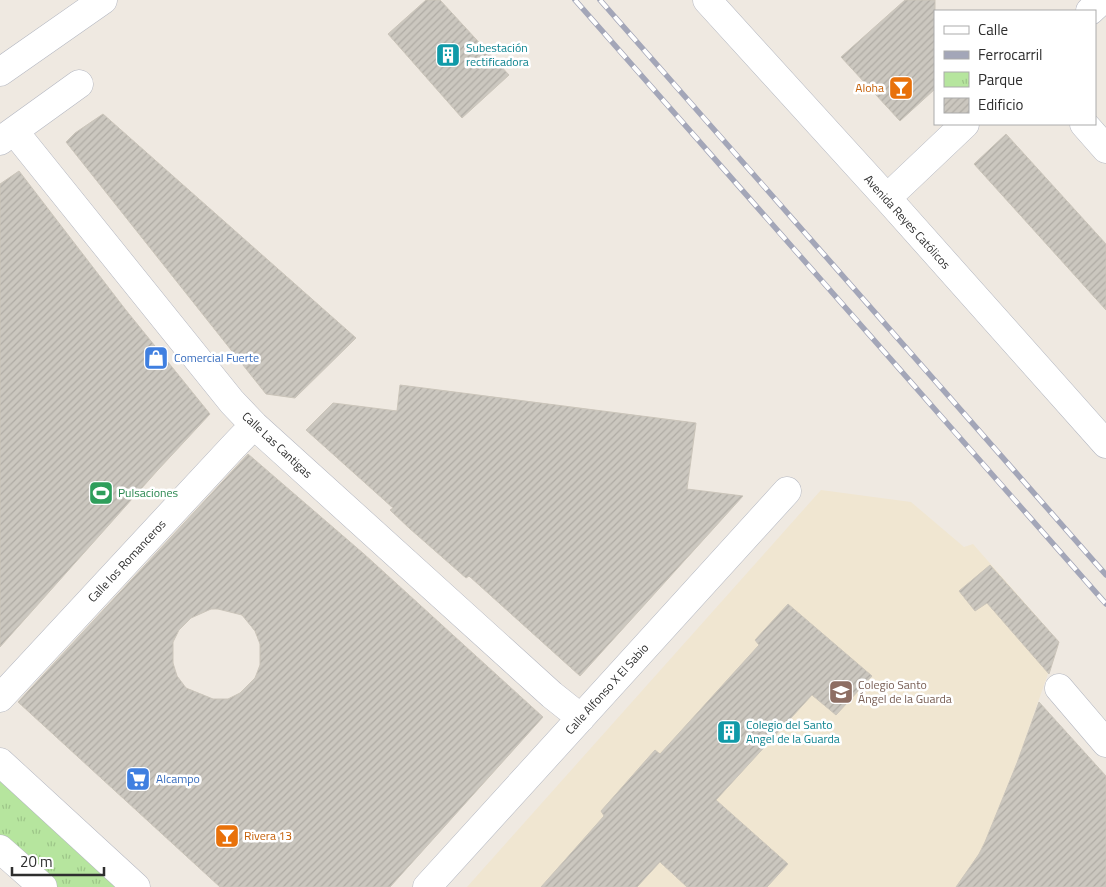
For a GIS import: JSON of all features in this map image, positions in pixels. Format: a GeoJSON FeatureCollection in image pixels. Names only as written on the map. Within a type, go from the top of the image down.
{"type":"FeatureCollection","features":[{"type":"Feature","properties":{"kind":"street"},"geometry":{"type":"LineString","coordinates":[[0,72],[103,0]]}},
{"type":"Feature","properties":{"kind":"street","name":"Avenida Reyes Católicos"},"geometry":{"type":"LineString","coordinates":[[707,0],[1103,434]]}},
{"type":"Feature","properties":{"kind":"street"},"geometry":{"type":"LineString","coordinates":[[1091,10],[1102,0]]}},
{"type":"Feature","properties":{"kind":"street"},"geometry":{"type":"LineString","coordinates":[[7,136],[79,84]]}},
{"type":"Feature","properties":{"kind":"street"},"geometry":{"type":"LineString","coordinates":[[887,198],[964,125]]}},
{"type":"Feature","properties":{"kind":"street"},"geometry":{"type":"LineString","coordinates":[[1085,125],[1106,149]]}},
{"type":"Feature","properties":{"kind":"street","name":"Calle Las Cantigas"},"geometry":{"type":"LineString","coordinates":[[7,136],[254,426],[552,695],[581,718]]}},
{"type":"Feature","properties":{"kind":"street","name":"Calle los Romanceros"},"geometry":{"type":"LineString","coordinates":[[0,698],[254,426]]}},
{"type":"Feature","properties":{"kind":"street","name":"Calle Alfonso X El Sabio"},"geometry":{"type":"LineString","coordinates":[[427,887],[787,491]]}},
{"type":"Feature","properties":{"kind":"street"},"geometry":{"type":"LineString","coordinates":[[1058,688],[1106,743]]}},
{"type":"Feature","properties":{"kind":"street"},"geometry":{"type":"LineString","coordinates":[[0,762],[136,887]]}},
{"type":"Feature","properties":{"kind":"street"},"geometry":{"type":"LineString","coordinates":[[0,848],[42,887]]}},
{"type":"Feature","properties":{"kind":"shaded area","name":"Colegio Santo Ángel de la Guarda"},"geometry":{"type":"Polygon","coordinates":[[[821,490],[911,502],[964,547],[973,544],[1059,642],[1020,754],[985,842],[956,887],[467,887],[821,490]]]}},
{"type":"Feature","properties":{"kind":"green space"},"geometry":{"type":"Polygon","coordinates":[[[0,761],[136,887],[48,887],[0,843],[0,761]]]}},
{"type":"Feature","properties":{"kind":"building","name":"Subestación rectificadora"},"geometry":{"type":"Polygon","coordinates":[[[426,0],[440,0],[509,75],[462,118],[388,34],[426,0]]]}},
{"type":"Feature","properties":{"kind":"building"},"geometry":{"type":"Polygon","coordinates":[[[905,0],[935,0],[934,90],[900,121],[841,57],[905,0]]]}},
{"type":"Feature","properties":{"kind":"building"},"geometry":{"type":"Polygon","coordinates":[[[103,114],[356,338],[295,398],[266,394],[66,142],[75,133],[103,114]]]}},
{"type":"Feature","properties":{"kind":"building"},"geometry":{"type":"Polygon","coordinates":[[[1006,134],[1106,244],[1106,310],[974,164],[1006,134]]]}},
{"type":"Feature","properties":{"kind":"building"},"geometry":{"type":"Polygon","coordinates":[[[19,171],[125,309],[210,414],[0,647],[0,184],[19,171]]]}},
{"type":"Feature","properties":{"kind":"building"},"geometry":{"type":"Polygon","coordinates":[[[400,385],[696,423],[687,489],[743,496],[580,676],[469,576],[466,578],[409,528],[390,510],[393,508],[306,430],[333,403],[397,411],[400,385]]]}},
{"type":"Feature","properties":{"kind":"building"},"geometry":{"type":"Polygon","coordinates":[[[248,454],[364,554],[543,717],[390,887],[220,887],[18,702],[248,454]],[[211,609],[191,618],[179,630],[173,642],[173,663],[177,676],[186,688],[213,699],[228,699],[240,693],[255,678],[260,665],[260,644],[255,631],[242,615],[211,609]]]}},
{"type":"Feature","properties":{"kind":"building"},"geometry":{"type":"Polygon","coordinates":[[[990,565],[1059,642],[1049,674],[987,603],[975,611],[959,591],[990,565]]]}},
{"type":"Feature","properties":{"kind":"building","name":"Colegio del Santo Angel de la Guarda"},"geometry":{"type":"Polygon","coordinates":[[[788,604],[872,676],[836,715],[812,695],[716,800],[788,864],[767,887],[687,887],[660,862],[637,887],[541,887],[604,816],[601,811],[655,750],[660,754],[759,645],[755,640],[788,604]]]}},
{"type":"Feature","properties":{"kind":"building"},"geometry":{"type":"Polygon","coordinates":[[[1039,702],[1106,776],[1106,887],[956,887],[985,842],[1039,702]]]}},
{"type":"Feature","properties":{"kind":"railway"},"geometry":{"type":"LineString","coordinates":[[575,0],[1106,604]]}},
{"type":"Feature","properties":{"kind":"railway"},"geometry":{"type":"LineString","coordinates":[[600,0],[1106,575]]}},
{"type":"Feature","properties":{"kind":"place","name":"Subestación rectificadora"},"geometry":{"type":"Point","coordinates":[448,55]}},
{"type":"Feature","properties":{"kind":"place","name":"Aloha"},"geometry":{"type":"Point","coordinates":[901,88]}},
{"type":"Feature","properties":{"kind":"place","name":"Comercial Fuerte"},"geometry":{"type":"Point","coordinates":[156,358]}},
{"type":"Feature","properties":{"kind":"place","name":"Pulsaciones"},"geometry":{"type":"Point","coordinates":[101,493]}},
{"type":"Feature","properties":{"kind":"place","name":"Colegio Santo Ángel de la Guarda"},"geometry":{"type":"Point","coordinates":[841,692]}},
{"type":"Feature","properties":{"kind":"place","name":"Colegio del Santo Angel de la Guarda"},"geometry":{"type":"Point","coordinates":[729,732]}},
{"type":"Feature","properties":{"kind":"place","name":"Alcampo"},"geometry":{"type":"Point","coordinates":[138,779]}},
{"type":"Feature","properties":{"kind":"place","name":"Rivera 13"},"geometry":{"type":"Point","coordinates":[227,836]}}]}
